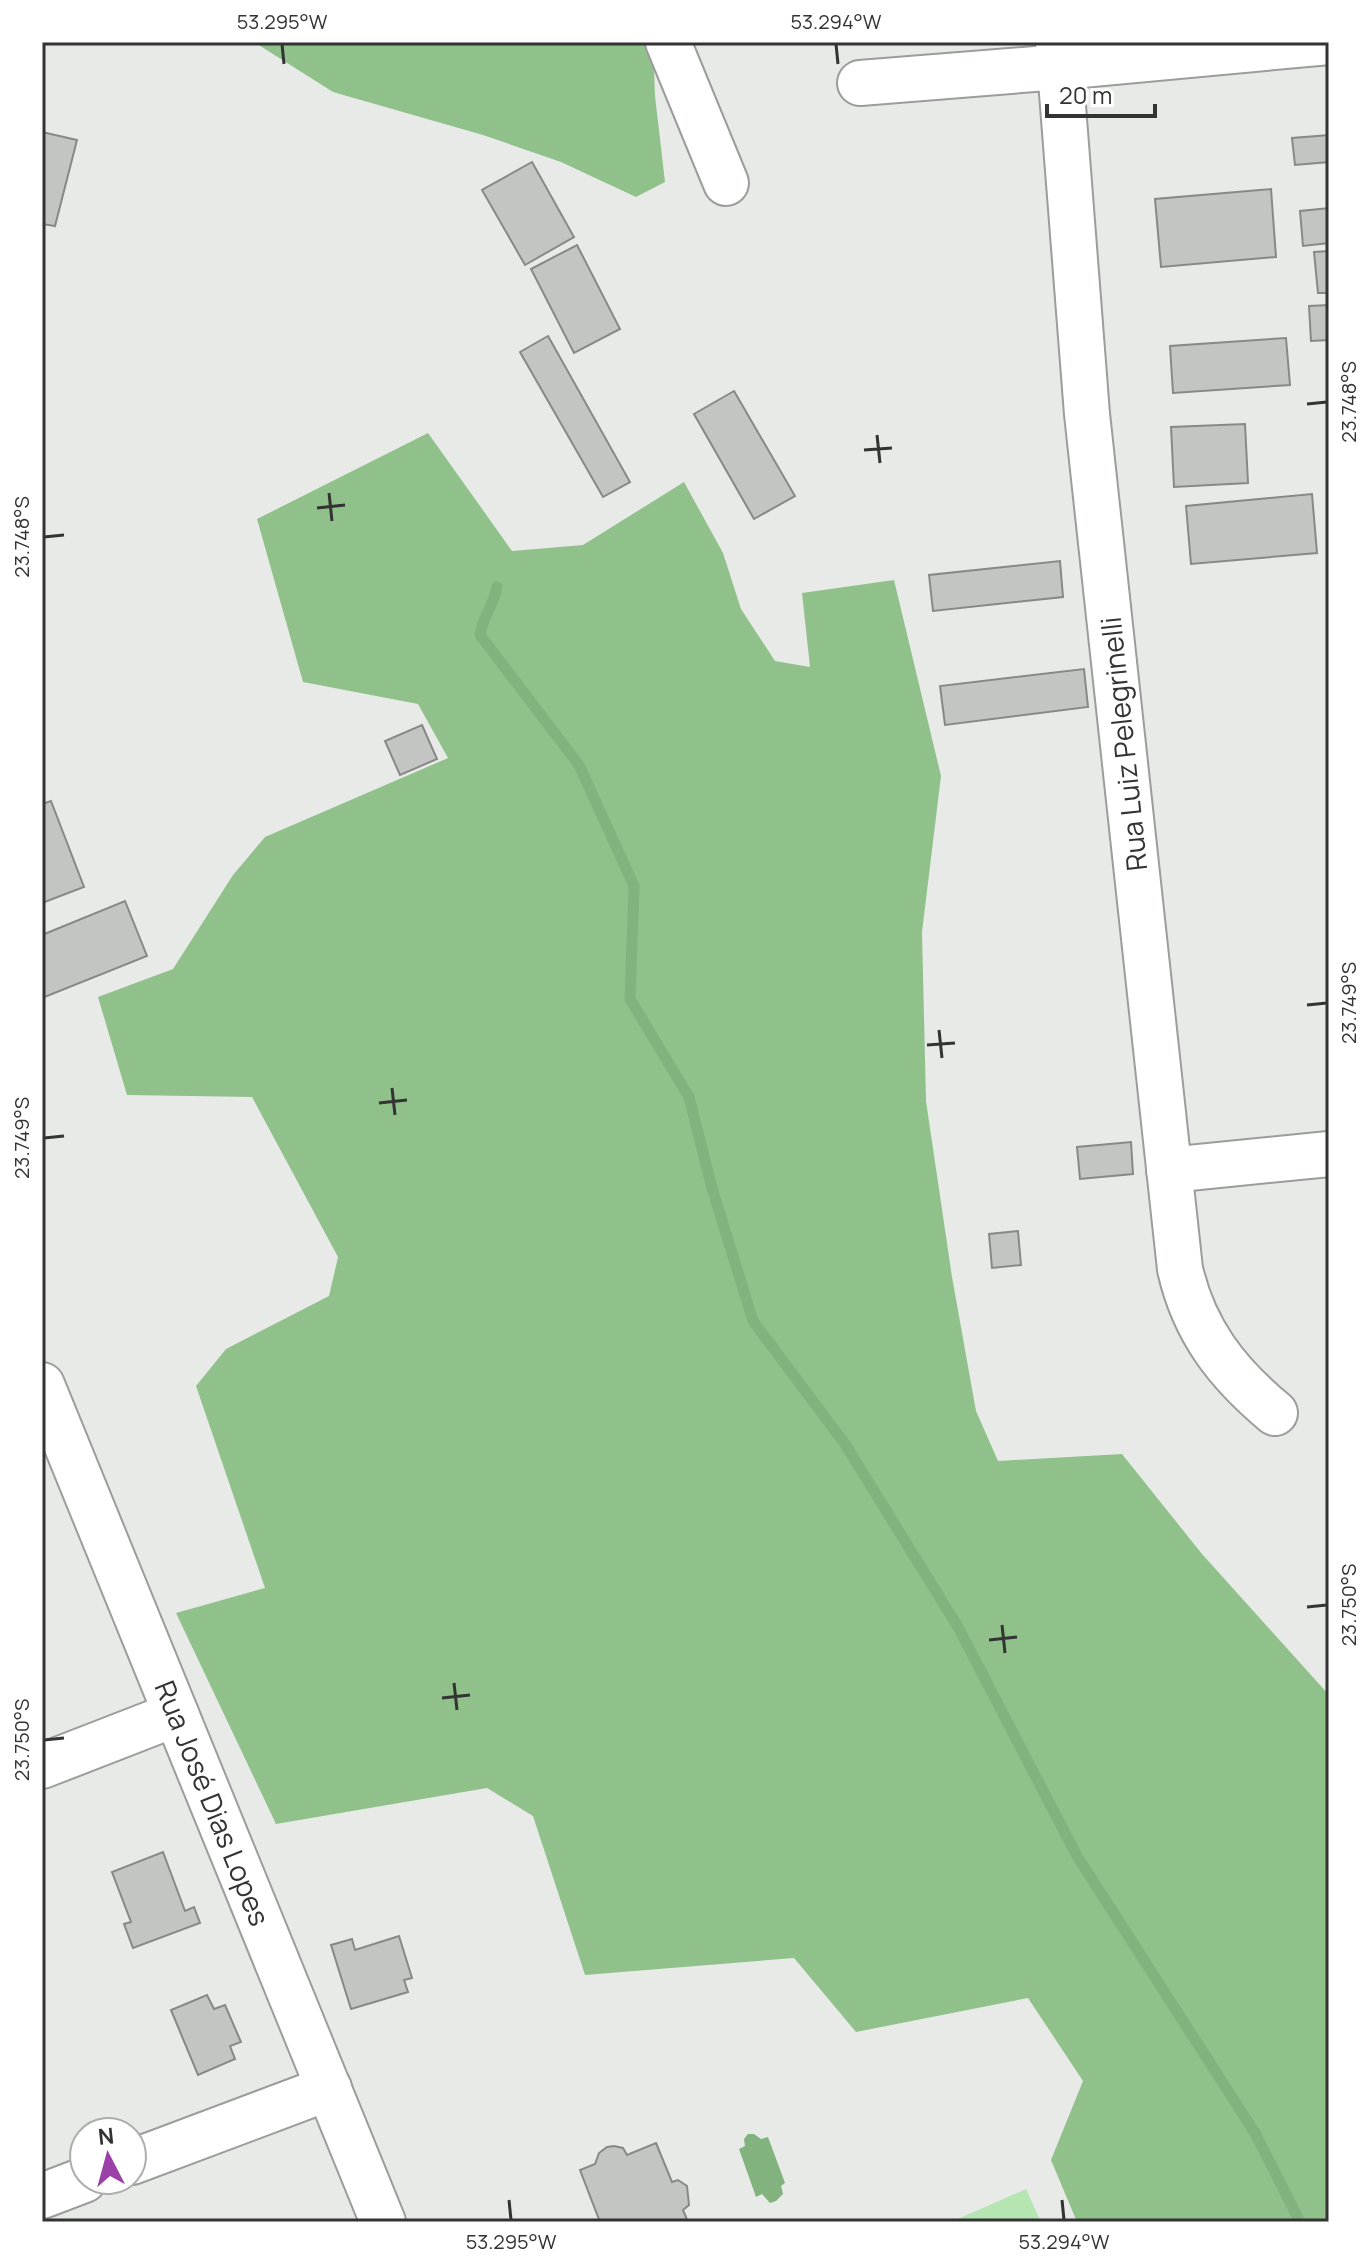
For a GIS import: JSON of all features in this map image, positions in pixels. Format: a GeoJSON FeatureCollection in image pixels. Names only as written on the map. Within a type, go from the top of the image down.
{"type":"FeatureCollection","features":[{"type":"Feature","properties":{"kind":"street"},"geometry":{"type":"LineString","coordinates":[[668,42],[726,183]]}},
{"type":"Feature","properties":{"kind":"street"},"geometry":{"type":"LineString","coordinates":[[860,83],[1059,55],[1329,42]]}},
{"type":"Feature","properties":{"kind":"street","name":"Rua Luiz Pelegrinelli"},"geometry":{"type":"LineString","coordinates":[[1059,55],[1087,414],[1180,1269],[1198,1324],[1245,1385],[1275,1413]]}},
{"type":"Feature","properties":{"kind":"street"},"geometry":{"type":"LineString","coordinates":[[1169,1170],[1329,1154]]}},
{"type":"Feature","properties":{"kind":"street","name":"Rua José Dias Lopes"},"geometry":{"type":"LineString","coordinates":[[42,1385],[383,2222]]}},
{"type":"Feature","properties":{"kind":"street"},"geometry":{"type":"LineString","coordinates":[[42,1766],[176,1714]]}},
{"type":"Feature","properties":{"kind":"street"},"geometry":{"type":"LineString","coordinates":[[148,2156],[329,2088]]}},
{"type":"Feature","properties":{"kind":"street"},"geometry":{"type":"LineString","coordinates":[[42,2196],[68,2186]]}},
{"type":"Feature","properties":{"kind":"shaded area"},"geometry":{"type":"Polygon","coordinates":[[[254,42],[653,42],[655,96],[665,182],[636,197],[561,162],[483,135],[333,92],[254,42]]]}},
{"type":"Feature","properties":{"kind":"shaded area"},"geometry":{"type":"Polygon","coordinates":[[[428,433],[512,551],[583,545],[684,482],[723,553],[741,609],[775,661],[810,667],[802,593],[894,580],[941,776],[922,932],[926,1101],[976,1411],[998,1461],[1122,1454],[1202,1554],[1329,1695],[1329,2222],[1077,2222],[1051,2160],[1083,2081],[1028,1998],[856,2032],[794,1958],[585,1975],[533,1816],[487,1788],[276,1824],[176,1613],[265,1588],[196,1386],[226,1349],[329,1296],[338,1257],[252,1097],[127,1095],[98,997],[173,969],[233,875],[265,837],[448,758],[418,704],[303,682],[257,519],[428,433]]]}},
{"type":"Feature","properties":{"kind":"shaded area"},"geometry":{"type":"Polygon","coordinates":[[[748,2134],[761,2139],[768,2137],[785,2183],[781,2186],[783,2194],[776,2201],[770,2203],[762,2194],[756,2197],[739,2149],[745,2146],[744,2139],[748,2134]]]}},
{"type":"Feature","properties":{"kind":"shaded area"},"geometry":{"type":"Polygon","coordinates":[[[1026,2189],[1041,2222],[951,2222],[1026,2189]]]}},
{"type":"Feature","properties":{"kind":"building"},"geometry":{"type":"Polygon","coordinates":[[[42,132],[77,140],[55,226],[42,224],[42,132]]]}},
{"type":"Feature","properties":{"kind":"building"},"geometry":{"type":"Polygon","coordinates":[[[1329,135],[1329,162],[1295,165],[1292,138],[1329,135]]]}},
{"type":"Feature","properties":{"kind":"building"},"geometry":{"type":"Polygon","coordinates":[[[532,162],[574,237],[525,265],[482,190],[532,162]]]}},
{"type":"Feature","properties":{"kind":"building"},"geometry":{"type":"Polygon","coordinates":[[[1271,189],[1276,257],[1161,267],[1155,199],[1271,189]]]}},
{"type":"Feature","properties":{"kind":"building"},"geometry":{"type":"Polygon","coordinates":[[[1329,208],[1329,243],[1303,246],[1300,211],[1329,208]]]}},
{"type":"Feature","properties":{"kind":"building"},"geometry":{"type":"Polygon","coordinates":[[[577,245],[620,329],[574,353],[531,269],[577,245]]]}},
{"type":"Feature","properties":{"kind":"building"},"geometry":{"type":"Polygon","coordinates":[[[1329,251],[1329,293],[1318,293],[1314,252],[1329,251]]]}},
{"type":"Feature","properties":{"kind":"building"},"geometry":{"type":"Polygon","coordinates":[[[1329,305],[1329,340],[1311,341],[1309,306],[1329,305]]]}},
{"type":"Feature","properties":{"kind":"building"},"geometry":{"type":"Polygon","coordinates":[[[548,336],[630,482],[603,497],[520,352],[548,336]]]}},
{"type":"Feature","properties":{"kind":"building"},"geometry":{"type":"Polygon","coordinates":[[[1286,338],[1290,385],[1173,393],[1170,346],[1286,338]]]}},
{"type":"Feature","properties":{"kind":"building"},"geometry":{"type":"Polygon","coordinates":[[[734,391],[795,496],[754,519],[694,414],[734,391]]]}},
{"type":"Feature","properties":{"kind":"building"},"geometry":{"type":"Polygon","coordinates":[[[1245,424],[1248,483],[1174,487],[1171,427],[1245,424]]]}},
{"type":"Feature","properties":{"kind":"building"},"geometry":{"type":"Polygon","coordinates":[[[1312,494],[1317,553],[1191,564],[1186,506],[1312,494]]]}},
{"type":"Feature","properties":{"kind":"building"},"geometry":{"type":"Polygon","coordinates":[[[1060,561],[1063,597],[933,611],[929,575],[1060,561]]]}},
{"type":"Feature","properties":{"kind":"building"},"geometry":{"type":"Polygon","coordinates":[[[1084,669],[1088,707],[945,725],[940,686],[1084,669]]]}},
{"type":"Feature","properties":{"kind":"building"},"geometry":{"type":"Polygon","coordinates":[[[422,725],[437,759],[400,775],[385,741],[422,725]]]}},
{"type":"Feature","properties":{"kind":"building"},"geometry":{"type":"Polygon","coordinates":[[[51,801],[84,887],[42,903],[42,804],[51,801]]]}},
{"type":"Feature","properties":{"kind":"building"},"geometry":{"type":"Polygon","coordinates":[[[125,901],[147,956],[42,998],[42,935],[125,901]]]}},
{"type":"Feature","properties":{"kind":"building"},"geometry":{"type":"Polygon","coordinates":[[[1131,1142],[1133,1174],[1080,1179],[1077,1147],[1131,1142]]]}},
{"type":"Feature","properties":{"kind":"building"},"geometry":{"type":"Polygon","coordinates":[[[1018,1231],[1021,1265],[992,1268],[989,1234],[1018,1231]]]}},
{"type":"Feature","properties":{"kind":"building"},"geometry":{"type":"Polygon","coordinates":[[[163,1852],[185,1911],[194,1907],[200,1923],[133,1948],[124,1924],[131,1922],[112,1872],[163,1852]]]}},
{"type":"Feature","properties":{"kind":"building"},"geometry":{"type":"Polygon","coordinates":[[[399,1936],[412,1978],[404,1980],[408,1992],[351,2009],[331,1945],[352,1939],[355,1950],[399,1936]]]}},
{"type":"Feature","properties":{"kind":"building"},"geometry":{"type":"Polygon","coordinates":[[[207,1995],[214,2009],[225,2005],[241,2042],[230,2046],[235,2059],[198,2075],[171,2010],[207,1995]]]}},
{"type":"Feature","properties":{"kind":"building"},"geometry":{"type":"Polygon","coordinates":[[[656,2143],[672,2182],[678,2180],[687,2186],[689,2205],[683,2210],[688,2222],[600,2222],[580,2170],[595,2164],[599,2153],[607,2147],[623,2148],[627,2155],[656,2143]]]}},
{"type":"Feature","properties":{"kind":"waterway"},"geometry":{"type":"LineString","coordinates":[[497,587],[480,635],[579,765],[634,886],[630,999],[689,1097],[712,1188],[753,1321],[845,1444],[958,1627],[1077,1856],[1255,2133],[1300,2222]]}}]}
